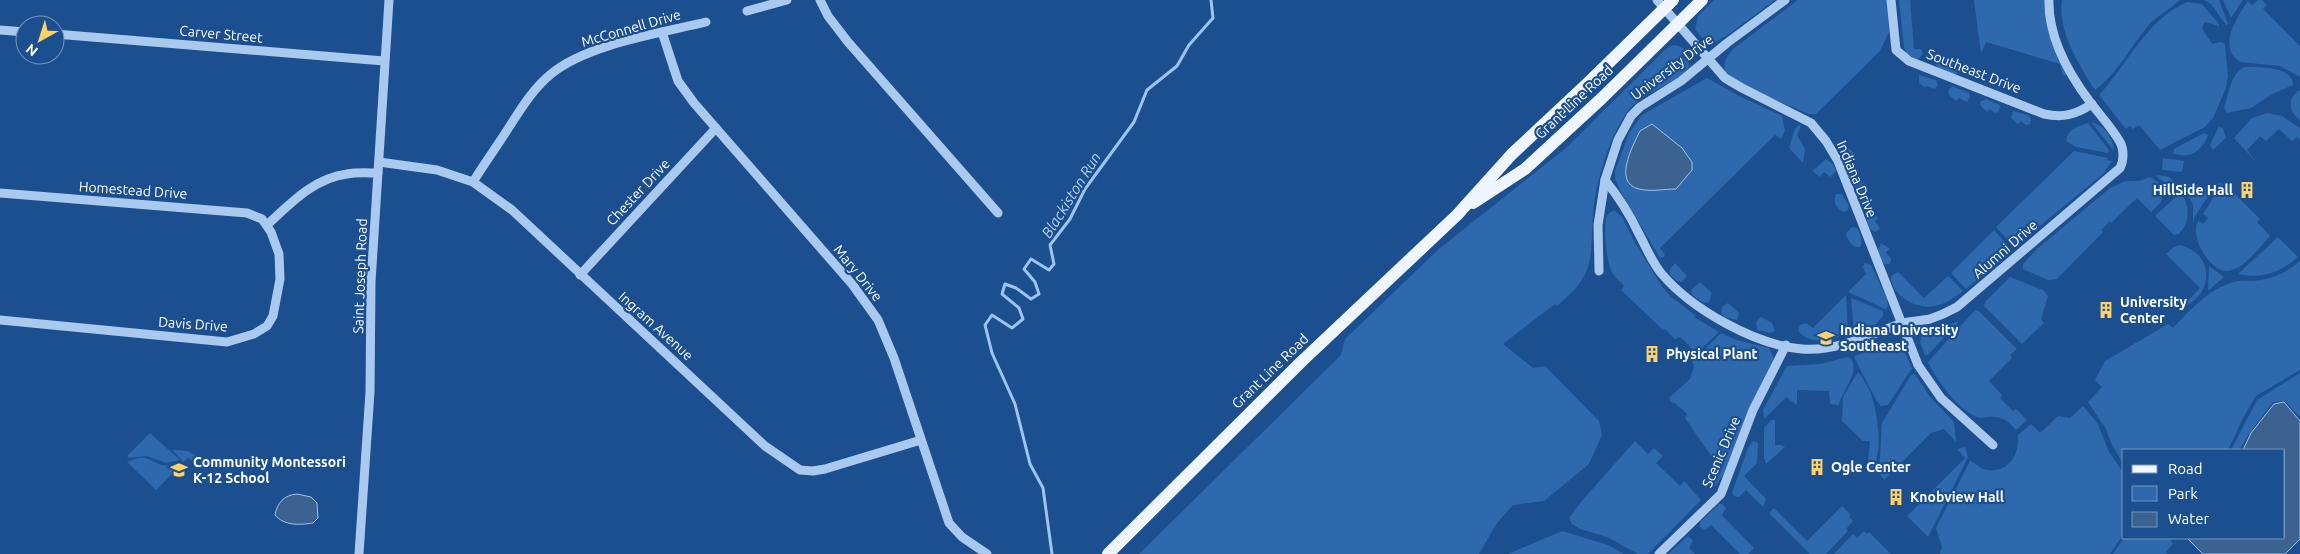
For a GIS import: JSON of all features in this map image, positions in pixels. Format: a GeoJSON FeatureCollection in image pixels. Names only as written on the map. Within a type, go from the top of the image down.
{"type":"FeatureCollection","features":[{"type":"Feature","properties":{"kind":"main road","name":"Grant Line Road"},"geometry":{"type":"LineString","coordinates":[[1457,214],[1525,169],[1602,98],[1702,0]]}},
{"type":"Feature","properties":{"kind":"main road","name":"Grant Line Road"},"geometry":{"type":"LineString","coordinates":[[1108,554],[1308,355],[1457,214],[1512,154],[1588,83],[1665,3]]}},
{"type":"Feature","properties":{"kind":"street","name":"Saint Joseph Road"},"geometry":{"type":"LineString","coordinates":[[359,554],[370,392],[372,282],[389,0]]}},
{"type":"Feature","properties":{"kind":"street"},"geometry":{"type":"LineString","coordinates":[[747,11],[787,0]]}},
{"type":"Feature","properties":{"kind":"street"},"geometry":{"type":"LineString","coordinates":[[820,0],[828,16],[848,42],[998,213]]}},
{"type":"Feature","properties":{"kind":"street","name":"University Drive"},"geometry":{"type":"LineString","coordinates":[[1599,271],[1598,225],[1605,180],[1618,140],[1631,116],[1640,107],[1681,81],[1708,58],[1785,0]]}},
{"type":"Feature","properties":{"kind":"street","name":"Southeast Drive"},"geometry":{"type":"LineString","coordinates":[[1891,0],[1896,50],[1908,61],[2044,114],[2072,115],[2092,104]]}},
{"type":"Feature","properties":{"kind":"street","name":"Alumni Drive"},"geometry":{"type":"LineString","coordinates":[[1605,180],[1627,212],[1659,271],[1680,292],[1716,318],[1745,333],[1802,349],[1832,346],[1872,336],[1902,323],[1929,319],[1957,307],[2120,168],[2122,158],[2120,143],[2076,80],[2058,44],[2051,24],[2049,0]]}},
{"type":"Feature","properties":{"kind":"street","name":"Indiana Drive"},"geometry":{"type":"LineString","coordinates":[[1665,3],[1708,58],[1733,83],[1811,123],[1826,141],[1838,161],[1918,365],[1932,387],[1951,408],[1993,445]]}},
{"type":"Feature","properties":{"kind":"street","name":"McConnell Drive"},"geometry":{"type":"LineString","coordinates":[[473,182],[520,110],[552,72],[584,55],[662,32],[706,22]]}},
{"type":"Feature","properties":{"kind":"street"},"geometry":{"type":"LineString","coordinates":[[0,30],[15,31]]}},
{"type":"Feature","properties":{"kind":"street","name":"Mary Drive"},"geometry":{"type":"LineString","coordinates":[[662,32],[678,81],[716,128],[852,284],[878,320],[894,358],[950,523],[962,536],[987,554]]}},
{"type":"Feature","properties":{"kind":"street","name":"Carver Street"},"geometry":{"type":"LineString","coordinates":[[65,35],[384,61]]}},
{"type":"Feature","properties":{"kind":"street","name":"Chester Drive"},"geometry":{"type":"LineString","coordinates":[[580,275],[716,128]]}},
{"type":"Feature","properties":{"kind":"street","name":"Ingram Avenue"},"geometry":{"type":"LineString","coordinates":[[379,162],[437,170],[473,182],[512,210],[765,446],[800,470],[825,469],[921,440]]}},
{"type":"Feature","properties":{"kind":"street"},"geometry":{"type":"LineString","coordinates":[[265,222],[324,180],[347,174],[378,173]]}},
{"type":"Feature","properties":{"kind":"street","name":"Homestead Drive"},"geometry":{"type":"LineString","coordinates":[[0,193],[234,211],[247,213],[265,222]]}},
{"type":"Feature","properties":{"kind":"street","name":"Davis Drive"},"geometry":{"type":"LineString","coordinates":[[0,320],[227,342],[254,334],[267,326],[273,316],[280,279],[280,254],[265,222]]}},
{"type":"Feature","properties":{"kind":"street","name":"Scenic Drive"},"geometry":{"type":"LineString","coordinates":[[1659,554],[1721,494],[1753,410],[1786,345]]}},
{"type":"Feature","properties":{"kind":"green space"},"geometry":{"type":"Polygon","coordinates":[[[1714,0],[1775,0],[1729,34],[1714,43],[1706,43],[1695,29],[1698,16],[1714,0]]]}},
{"type":"Feature","properties":{"kind":"green space"},"geometry":{"type":"Polygon","coordinates":[[[1798,0],[1887,0],[1889,32],[1880,51],[1816,114],[1809,114],[1752,89],[1731,77],[1726,72],[1724,65],[1734,48],[1798,0]]]}},
{"type":"Feature","properties":{"kind":"green space"},"geometry":{"type":"Polygon","coordinates":[[[1899,0],[1910,0],[1914,49],[1921,49],[1923,53],[1918,60],[1907,54],[1904,47],[1899,0]]]}},
{"type":"Feature","properties":{"kind":"green space"},"geometry":{"type":"Polygon","coordinates":[[[1974,0],[2046,0],[2068,75],[2063,75],[2060,64],[1986,42],[1981,54],[1974,0]]]}},
{"type":"Feature","properties":{"kind":"green space"},"geometry":{"type":"Polygon","coordinates":[[[2062,0],[2180,0],[2151,23],[2117,68],[2095,90],[2082,70],[2066,35],[2061,11],[2062,0]]]}},
{"type":"Feature","properties":{"kind":"green space"},"geometry":{"type":"Polygon","coordinates":[[[2204,0],[2219,0],[2228,24],[2226,25],[2211,4],[2204,0]]]}},
{"type":"Feature","properties":{"kind":"green space"},"geometry":{"type":"Polygon","coordinates":[[[2223,0],[2243,0],[2231,18],[2223,0]]]}},
{"type":"Feature","properties":{"kind":"green space"},"geometry":{"type":"Polygon","coordinates":[[[2258,0],[2262,0],[2267,5],[2263,9],[2300,46],[2300,77],[2280,66],[2240,62],[2233,56],[2230,40],[2235,23],[2248,1],[2252,5],[2258,0]]]}},
{"type":"Feature","properties":{"kind":"green space"},"geometry":{"type":"Polygon","coordinates":[[[2187,2],[2202,4],[2219,24],[2219,26],[2205,22],[2202,28],[2212,44],[2221,42],[2225,44],[2228,76],[2226,88],[2213,118],[2205,127],[2160,150],[2139,125],[2133,129],[2130,126],[2126,129],[2099,95],[2149,31],[2173,10],[2187,2]]]}},
{"type":"Feature","properties":{"kind":"green space"},"geometry":{"type":"Polygon","coordinates":[[[1673,45],[1681,47],[1687,52],[1689,59],[1688,68],[1681,75],[1645,96],[1629,109],[1608,149],[1594,204],[1590,260],[1580,282],[1557,306],[1555,304],[1503,344],[1533,368],[1545,366],[1599,421],[1602,435],[1589,464],[1544,501],[1513,505],[1497,523],[1479,554],[1139,554],[1341,355],[1345,339],[1440,248],[1566,148],[1666,49],[1673,45]]]}},
{"type":"Feature","properties":{"kind":"green space"},"geometry":{"type":"Polygon","coordinates":[[[1934,63],[1955,64],[1958,72],[1955,75],[1938,68],[1934,63]]]}},
{"type":"Feature","properties":{"kind":"green space"},"geometry":{"type":"Polygon","coordinates":[[[2245,67],[2281,71],[2287,74],[2293,85],[2272,94],[2251,108],[2227,113],[2224,108],[2233,79],[2245,67]]]}},
{"type":"Feature","properties":{"kind":"green space"},"geometry":{"type":"Polygon","coordinates":[[[1919,75],[1936,80],[1938,85],[1935,89],[1926,86],[1925,88],[1919,83],[1919,75]]]}},
{"type":"Feature","properties":{"kind":"green space"},"geometry":{"type":"Polygon","coordinates":[[[1707,78],[1739,96],[1782,116],[1785,131],[1781,139],[1775,135],[1660,248],[1665,254],[1664,257],[1660,258],[1621,192],[1615,179],[1615,171],[1629,133],[1642,115],[1707,78]]]}},
{"type":"Feature","properties":{"kind":"green space"},"geometry":{"type":"Polygon","coordinates":[[[1952,86],[1969,93],[1970,97],[1967,102],[1959,98],[1956,101],[1949,95],[1948,91],[1952,86]]]}},
{"type":"Feature","properties":{"kind":"green space"},"geometry":{"type":"Polygon","coordinates":[[[2300,90],[2300,120],[2291,109],[2291,101],[2300,90]]]}},
{"type":"Feature","properties":{"kind":"green space"},"geometry":{"type":"Polygon","coordinates":[[[1986,99],[2000,105],[1999,111],[1995,113],[1989,109],[1987,112],[1980,102],[1986,99]]]}},
{"type":"Feature","properties":{"kind":"green space"},"geometry":{"type":"Polygon","coordinates":[[[2013,111],[2028,115],[2031,119],[2030,124],[2026,125],[2021,121],[2018,124],[2011,118],[2013,111]]]}},
{"type":"Feature","properties":{"kind":"green space"},"geometry":{"type":"Polygon","coordinates":[[[2267,113],[2282,116],[2300,128],[2300,140],[2297,137],[2292,141],[2279,129],[2266,141],[2260,136],[2247,150],[2255,161],[2234,138],[2252,118],[2267,113]]]}},
{"type":"Feature","properties":{"kind":"green space"},"geometry":{"type":"Polygon","coordinates":[[[2091,122],[2107,132],[2112,141],[2114,151],[2091,122]]]}},
{"type":"Feature","properties":{"kind":"green space"},"geometry":{"type":"Polygon","coordinates":[[[2088,123],[2109,150],[2108,153],[2076,147],[2066,141],[2071,131],[2088,123]]]}},
{"type":"Feature","properties":{"kind":"green space"},"geometry":{"type":"Polygon","coordinates":[[[1799,125],[1801,126],[1797,135],[1805,149],[1803,163],[1789,148],[1795,129],[1799,125]]]}},
{"type":"Feature","properties":{"kind":"green space"},"geometry":{"type":"Polygon","coordinates":[[[2219,126],[2223,129],[2226,138],[2213,150],[2210,145],[2219,126]]]}},
{"type":"Feature","properties":{"kind":"green space"},"geometry":{"type":"Polygon","coordinates":[[[2204,133],[2208,135],[2202,146],[2195,153],[2179,155],[2173,153],[2174,149],[2204,133]]]}},
{"type":"Feature","properties":{"kind":"green space"},"geometry":{"type":"Polygon","coordinates":[[[1848,148],[1855,154],[1851,158],[1856,164],[1856,168],[1851,170],[1846,167],[1841,155],[1848,148]]]}},
{"type":"Feature","properties":{"kind":"green space"},"geometry":{"type":"Polygon","coordinates":[[[2074,151],[2108,158],[2107,160],[2112,161],[2103,174],[2014,247],[1996,227],[2074,151]]]}},
{"type":"Feature","properties":{"kind":"green space"},"geometry":{"type":"Polygon","coordinates":[[[2163,158],[2184,161],[2182,172],[2162,170],[2163,158]]]}},
{"type":"Feature","properties":{"kind":"green space"},"geometry":{"type":"Polygon","coordinates":[[[1826,159],[1833,164],[1836,171],[1830,177],[1824,172],[1820,177],[1812,171],[1826,159]]]}},
{"type":"Feature","properties":{"kind":"green space"},"geometry":{"type":"Polygon","coordinates":[[[2156,176],[2169,177],[2176,183],[2176,188],[2167,196],[2164,182],[2156,176]]]}},
{"type":"Feature","properties":{"kind":"green space"},"geometry":{"type":"Polygon","coordinates":[[[2150,177],[2159,183],[2164,192],[2161,202],[2151,212],[2137,198],[2101,230],[2103,232],[2057,279],[2048,280],[2023,269],[2023,264],[2038,248],[2110,188],[2126,181],[2138,181],[2150,177]]]}},
{"type":"Feature","properties":{"kind":"green space"},"geometry":{"type":"Polygon","coordinates":[[[1860,180],[1866,186],[1863,189],[1867,194],[1867,198],[1863,201],[1858,197],[1854,186],[1860,180]]]}},
{"type":"Feature","properties":{"kind":"green space"},"geometry":{"type":"Polygon","coordinates":[[[2193,182],[2207,188],[2211,192],[2195,216],[2193,223],[2193,205],[2184,187],[2193,182]]]}},
{"type":"Feature","properties":{"kind":"green space"},"geometry":{"type":"Polygon","coordinates":[[[2219,182],[2231,190],[2260,219],[2257,222],[2270,236],[2246,262],[2228,271],[2221,270],[2208,260],[2196,235],[2198,221],[2203,224],[2208,218],[2203,214],[2212,200],[2219,182]]]}},
{"type":"Feature","properties":{"kind":"green space"},"geometry":{"type":"Polygon","coordinates":[[[1836,194],[1842,194],[1849,206],[1847,211],[1841,211],[1837,207],[1835,202],[1836,194]]]}},
{"type":"Feature","properties":{"kind":"green space"},"geometry":{"type":"Polygon","coordinates":[[[2179,194],[2184,197],[2188,217],[2185,226],[2179,234],[2174,235],[2155,216],[2179,194]]]}},
{"type":"Feature","properties":{"kind":"green space"},"geometry":{"type":"Polygon","coordinates":[[[1614,210],[1622,217],[1635,243],[1669,295],[1695,315],[1694,317],[1719,332],[1693,357],[1691,348],[1687,343],[1679,337],[1675,339],[1665,329],[1663,330],[1621,290],[1624,286],[1614,276],[1606,245],[1605,228],[1607,215],[1614,210]]]}},
{"type":"Feature","properties":{"kind":"green space"},"geometry":{"type":"Polygon","coordinates":[[[1872,212],[1878,218],[1875,221],[1880,229],[1875,232],[1870,229],[1865,216],[1872,212]]]}},
{"type":"Feature","properties":{"kind":"green space"},"geometry":{"type":"Polygon","coordinates":[[[1852,227],[1857,228],[1862,240],[1860,247],[1853,245],[1848,239],[1846,233],[1852,227]]]}},
{"type":"Feature","properties":{"kind":"green space"},"geometry":{"type":"Polygon","coordinates":[[[1994,230],[2012,250],[1966,289],[1951,273],[1994,230]]]}},
{"type":"Feature","properties":{"kind":"green space"},"geometry":{"type":"Polygon","coordinates":[[[2278,237],[2298,257],[2277,271],[2270,273],[2255,276],[2238,274],[2278,237]]]}},
{"type":"Feature","properties":{"kind":"green space"},"geometry":{"type":"Polygon","coordinates":[[[1881,243],[1890,249],[1886,252],[1891,259],[1890,264],[1885,264],[1882,261],[1878,250],[1881,243]]]}},
{"type":"Feature","properties":{"kind":"green space"},"geometry":{"type":"Polygon","coordinates":[[[2179,245],[2190,249],[2199,256],[2204,264],[2206,273],[2202,292],[2184,307],[2200,288],[2166,254],[2179,245]]]}},
{"type":"Feature","properties":{"kind":"green space"},"geometry":{"type":"Polygon","coordinates":[[[2300,261],[2300,370],[2256,396],[2228,449],[2122,449],[2122,462],[2112,445],[2106,429],[2088,402],[2102,387],[2095,380],[2105,361],[2168,324],[2173,328],[2199,302],[2223,286],[2237,281],[2267,279],[2289,269],[2300,261]]]}},
{"type":"Feature","properties":{"kind":"green space"},"geometry":{"type":"Polygon","coordinates":[[[1675,263],[1687,276],[1682,282],[1677,281],[1670,275],[1670,269],[1675,263]]]}},
{"type":"Feature","properties":{"kind":"green space"},"geometry":{"type":"Polygon","coordinates":[[[1865,263],[1871,265],[1887,299],[1888,307],[1885,309],[1848,292],[1866,274],[1863,267],[1865,263]]]}},
{"type":"Feature","properties":{"kind":"green space"},"geometry":{"type":"Polygon","coordinates":[[[2209,266],[2224,277],[2209,290],[2208,288],[2209,266]]]}},
{"type":"Feature","properties":{"kind":"green space"},"geometry":{"type":"Polygon","coordinates":[[[1898,272],[1924,298],[1948,276],[1963,291],[1939,305],[1928,307],[1913,304],[1895,290],[1891,276],[1898,272]]]}},
{"type":"Feature","properties":{"kind":"green space"},"geometry":{"type":"Polygon","coordinates":[[[2010,277],[2043,290],[2048,296],[2041,319],[2044,323],[2022,344],[1984,306],[1985,302],[2010,277]]]}},
{"type":"Feature","properties":{"kind":"green space"},"geometry":{"type":"Polygon","coordinates":[[[1700,282],[1712,293],[1709,302],[1704,303],[1692,295],[1691,290],[1700,282]]]}},
{"type":"Feature","properties":{"kind":"green space"},"geometry":{"type":"Polygon","coordinates":[[[1846,295],[1848,332],[1828,340],[1814,340],[1802,335],[1798,330],[1800,325],[1806,323],[1813,328],[1846,295]]]}},
{"type":"Feature","properties":{"kind":"green space"},"geometry":{"type":"Polygon","coordinates":[[[1851,298],[1883,311],[1883,316],[1876,324],[1854,332],[1851,298]]]}},
{"type":"Feature","properties":{"kind":"green space"},"geometry":{"type":"Polygon","coordinates":[[[1728,303],[1739,313],[1737,320],[1727,318],[1721,314],[1722,307],[1728,303]]]}},
{"type":"Feature","properties":{"kind":"green space"},"geometry":{"type":"Polygon","coordinates":[[[1975,310],[1979,311],[2017,349],[2010,355],[2012,358],[1989,381],[2002,395],[2000,398],[2013,411],[2016,409],[2027,420],[2016,430],[2001,418],[1978,418],[1970,414],[1942,385],[1928,362],[1975,310]]]}},
{"type":"Feature","properties":{"kind":"green space"},"geometry":{"type":"Polygon","coordinates":[[[1761,317],[1772,323],[1775,331],[1770,333],[1757,330],[1756,322],[1761,317]]]}},
{"type":"Feature","properties":{"kind":"green space"},"geometry":{"type":"Polygon","coordinates":[[[1959,321],[1928,355],[1925,355],[1920,342],[1922,335],[1959,321]]]}},
{"type":"Feature","properties":{"kind":"green space"},"geometry":{"type":"Polygon","coordinates":[[[1721,333],[1737,340],[1769,348],[1774,358],[1747,415],[1724,474],[1713,489],[1708,485],[1715,465],[1714,460],[1685,418],[1687,414],[1675,403],[1671,402],[1669,398],[1690,379],[1694,366],[1692,362],[1721,333]]]}},
{"type":"Feature","properties":{"kind":"green space"},"geometry":{"type":"Polygon","coordinates":[[[1892,344],[1902,349],[1912,368],[1888,405],[1881,406],[1854,356],[1892,344]]]}},
{"type":"Feature","properties":{"kind":"green space"},"geometry":{"type":"Polygon","coordinates":[[[1848,357],[1854,367],[1853,373],[1839,405],[1830,404],[1829,391],[1797,390],[1797,405],[1786,397],[1764,419],[1763,410],[1787,366],[1820,364],[1848,357]]]}},
{"type":"Feature","properties":{"kind":"green space"},"geometry":{"type":"Polygon","coordinates":[[[1858,372],[1869,389],[1877,420],[1879,445],[1874,466],[1869,472],[1867,469],[1871,465],[1868,461],[1870,441],[1863,441],[1842,421],[1843,397],[1858,372]]]}},
{"type":"Feature","properties":{"kind":"green space"},"geometry":{"type":"Polygon","coordinates":[[[2300,373],[2300,417],[2285,401],[2273,402],[2240,449],[2232,449],[2257,400],[2300,373]]]}},
{"type":"Feature","properties":{"kind":"green space"},"geometry":{"type":"Polygon","coordinates":[[[1915,374],[1930,397],[1954,422],[1956,442],[1944,429],[1931,433],[1884,480],[1879,473],[1882,423],[1911,375],[1915,374]]]}},
{"type":"Feature","properties":{"kind":"green space"},"geometry":{"type":"Polygon","coordinates":[[[2083,406],[2098,424],[2109,452],[2122,471],[2122,536],[2110,554],[1940,554],[1942,547],[1936,528],[1970,461],[1983,469],[1998,470],[2005,467],[2014,457],[2017,450],[2018,435],[2031,424],[2040,433],[2058,416],[2070,418],[2083,406]]]}},
{"type":"Feature","properties":{"kind":"green space"},"geometry":{"type":"Polygon","coordinates":[[[1771,420],[1775,420],[1775,445],[1785,447],[1766,464],[1764,458],[1764,428],[1771,420]]]}},
{"type":"Feature","properties":{"kind":"green space"},"geometry":{"type":"Polygon","coordinates":[[[150,433],[180,460],[166,463],[147,456],[129,458],[127,456],[150,433]]]}},
{"type":"Feature","properties":{"kind":"green space"},"geometry":{"type":"Polygon","coordinates":[[[1635,441],[1648,454],[1654,448],[1663,456],[1656,463],[1680,486],[1684,481],[1701,500],[1648,554],[1638,554],[1607,537],[1580,529],[1572,524],[1569,518],[1635,441]]]}},
{"type":"Feature","properties":{"kind":"green space"},"geometry":{"type":"Polygon","coordinates":[[[1753,441],[1758,443],[1757,463],[1744,476],[1766,499],[1763,507],[1746,490],[1739,497],[1734,496],[1732,493],[1748,448],[1753,441]]]}},
{"type":"Feature","properties":{"kind":"green space"},"geometry":{"type":"Polygon","coordinates":[[[1965,447],[1968,457],[1928,537],[1907,516],[1965,458],[1957,449],[1965,447]]]}},
{"type":"Feature","properties":{"kind":"green space"},"geometry":{"type":"Polygon","coordinates":[[[172,450],[183,450],[193,453],[198,458],[197,464],[188,458],[184,462],[172,450]]]}},
{"type":"Feature","properties":{"kind":"green space"},"geometry":{"type":"Polygon","coordinates":[[[138,458],[146,458],[161,465],[180,466],[156,490],[127,462],[138,458]]]}},
{"type":"Feature","properties":{"kind":"green space"},"geometry":{"type":"Polygon","coordinates":[[[1719,504],[1726,508],[1722,515],[1754,548],[1748,554],[1740,554],[1711,525],[1705,530],[1700,527],[1700,522],[1719,504]]]}},
{"type":"Feature","properties":{"kind":"green space"},"geometry":{"type":"Polygon","coordinates":[[[1842,506],[1851,515],[1849,517],[1853,521],[1846,529],[1848,531],[1826,554],[1810,554],[1769,513],[1774,508],[1807,541],[1842,506]]]}},
{"type":"Feature","properties":{"kind":"green space"},"geometry":{"type":"Polygon","coordinates":[[[1562,531],[1608,545],[1624,554],[1508,554],[1562,531]]]}},
{"type":"Feature","properties":{"kind":"green space"},"geometry":{"type":"Polygon","coordinates":[[[1864,531],[1867,534],[1869,532],[1891,554],[1834,554],[1853,534],[1857,538],[1864,531]]]}},
{"type":"Feature","properties":{"kind":"green space"},"geometry":{"type":"Polygon","coordinates":[[[1688,536],[1693,541],[1689,548],[1695,554],[1668,554],[1688,536]]]}},
{"type":"Feature","properties":{"kind":"green space"},"geometry":{"type":"Polygon","coordinates":[[[2123,539],[2170,539],[2173,544],[2166,552],[2168,554],[2113,554],[2123,539]]]}},
{"type":"Feature","properties":{"kind":"water"},"geometry":{"type":"Polygon","coordinates":[[[1652,124],[1682,148],[1692,162],[1692,170],[1676,189],[1644,190],[1631,185],[1627,180],[1627,164],[1633,146],[1640,131],[1652,124]]]}},
{"type":"Feature","properties":{"kind":"water"},"geometry":{"type":"Polygon","coordinates":[[[2284,402],[2300,421],[2300,539],[2285,554],[2203,554],[2188,539],[2285,539],[2285,449],[2243,449],[2251,433],[2274,404],[2284,402]]]}},
{"type":"Feature","properties":{"kind":"water"},"geometry":{"type":"Polygon","coordinates":[[[297,494],[311,497],[317,503],[318,518],[313,523],[288,523],[275,515],[277,507],[282,500],[297,494]]]}},
{"type":"Feature","properties":{"kind":"waterway","name":"Blackiston Run"},"geometry":{"type":"LineString","coordinates":[[1052,554],[1043,488],[1030,464],[1015,404],[992,353],[985,325],[992,315],[1012,328],[1023,319],[1019,308],[1002,294],[1005,284],[1016,288],[1031,299],[1039,294],[1035,282],[1024,269],[1031,259],[1049,270],[1054,264],[1050,245],[1070,219],[1085,189],[1134,122],[1147,90],[1177,66],[1189,45],[1213,18],[1211,0]]}},
{"type":"Feature","properties":{"kind":"place","name":"HillSide Hall"},"geometry":{"type":"Point","coordinates":[2247,190]}},
{"type":"Feature","properties":{"kind":"place","name":"University Center"},"geometry":{"type":"Point","coordinates":[2106,310]}},
{"type":"Feature","properties":{"kind":"place","name":"Indiana University Southeast"},"geometry":{"type":"Point","coordinates":[1826,338]}},
{"type":"Feature","properties":{"kind":"place","name":"Physical Plant"},"geometry":{"type":"Point","coordinates":[1652,354]}},
{"type":"Feature","properties":{"kind":"place","name":"Ogle Center"},"geometry":{"type":"Point","coordinates":[1817,467]}},
{"type":"Feature","properties":{"kind":"place","name":"Community Montessori K-12 School"},"geometry":{"type":"Point","coordinates":[179,470]}},
{"type":"Feature","properties":{"kind":"place","name":"Knobview Hall"},"geometry":{"type":"Point","coordinates":[1896,497]}}]}
